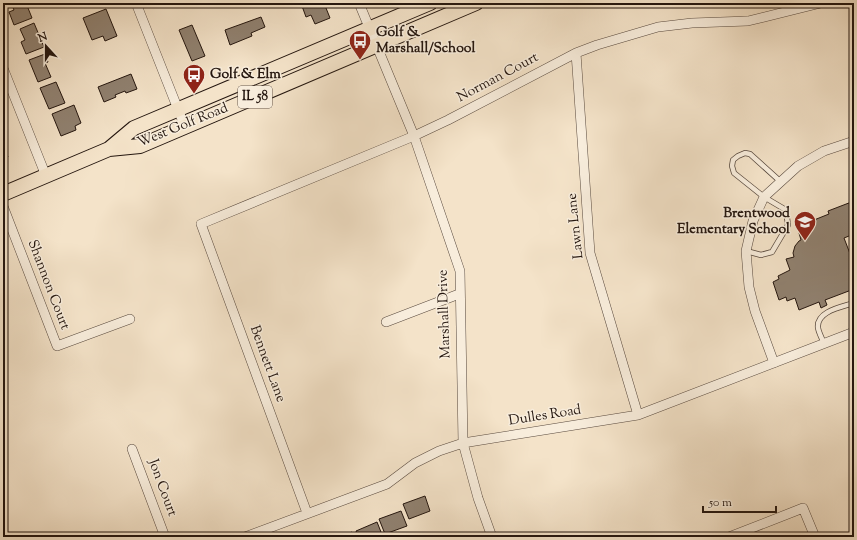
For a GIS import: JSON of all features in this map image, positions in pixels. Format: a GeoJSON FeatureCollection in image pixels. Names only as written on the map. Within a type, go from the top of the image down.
{"type":"FeatureCollection","features":[{"type":"Feature","properties":{"kind":"main road","name":"West Golf Road"},"geometry":{"type":"LineString","coordinates":[[3,194],[109,149],[134,128],[430,3]]}},
{"type":"Feature","properties":{"kind":"main road","name":"West Golf Road"},"geometry":{"type":"LineString","coordinates":[[109,149],[140,146],[476,3]]}},
{"type":"Feature","properties":{"kind":"street"},"geometry":{"type":"LineString","coordinates":[[136,3],[185,127]]}},
{"type":"Feature","properties":{"kind":"street","name":"Marshall Drive"},"geometry":{"type":"LineString","coordinates":[[359,3],[414,136],[460,271],[459,294],[463,443],[478,498],[492,537]]}},
{"type":"Feature","properties":{"kind":"street","name":"Norman Court"},"geometry":{"type":"LineString","coordinates":[[201,224],[414,136],[448,120],[576,53],[597,45],[658,27],[692,23],[748,21],[821,3]]}},
{"type":"Feature","properties":{"kind":"street","name":"Lawn Lane"},"geometry":{"type":"LineString","coordinates":[[576,53],[590,253],[638,415]]}},
{"type":"Feature","properties":{"kind":"street"},"geometry":{"type":"LineString","coordinates":[[3,68],[46,176]]}},
{"type":"Feature","properties":{"kind":"street"},"geometry":{"type":"LineString","coordinates":[[774,363],[755,311],[749,287],[746,252],[753,221],[764,197],[798,166],[824,151],[854,141]]}},
{"type":"Feature","properties":{"kind":"street","name":"Shannon Court"},"geometry":{"type":"LineString","coordinates":[[3,206],[57,346],[130,319]]}},
{"type":"Feature","properties":{"kind":"street","name":"Bennett Lane"},"geometry":{"type":"LineString","coordinates":[[201,224],[307,513]]}},
{"type":"Feature","properties":{"kind":"street"},"geometry":{"type":"LineString","coordinates":[[386,322],[459,294]]}},
{"type":"Feature","properties":{"kind":"street","name":"Dulles Road"},"geometry":{"type":"LineString","coordinates":[[245,537],[387,484],[415,463],[463,443],[638,415],[854,332]]}},
{"type":"Feature","properties":{"kind":"street","name":"Jon Court"},"geometry":{"type":"LineString","coordinates":[[132,449],[165,537]]}},
{"type":"Feature","properties":{"kind":"street"},"geometry":{"type":"LineString","coordinates":[[730,537],[803,508],[815,537]]}},
{"type":"Feature","properties":{"kind":"lane"},"geometry":{"type":"LineString","coordinates":[[746,252],[761,255],[772,252],[788,225],[786,210],[764,197],[734,173],[732,166],[733,160],[744,153],[750,154],[781,183]]}},
{"type":"Feature","properties":{"kind":"lane"},"geometry":{"type":"LineString","coordinates":[[824,344],[818,329],[818,324],[821,318],[826,313],[854,303]]}},
{"type":"Feature","properties":{"kind":"building"},"geometry":{"type":"Polygon","coordinates":[[[11,3],[26,3],[32,18],[14,25],[9,12],[14,10],[11,3]]]}},
{"type":"Feature","properties":{"kind":"building"},"geometry":{"type":"Polygon","coordinates":[[[305,3],[324,3],[330,18],[315,24],[311,15],[306,17],[302,6],[306,4],[305,3]]]}},
{"type":"Feature","properties":{"kind":"building"},"geometry":{"type":"Polygon","coordinates":[[[106,9],[117,36],[105,41],[103,36],[92,40],[83,18],[106,9]]]}},
{"type":"Feature","properties":{"kind":"building"},"geometry":{"type":"Polygon","coordinates":[[[261,17],[265,27],[251,33],[252,36],[230,45],[225,30],[261,17]]]}},
{"type":"Feature","properties":{"kind":"building"},"geometry":{"type":"Polygon","coordinates":[[[34,23],[44,47],[26,54],[21,42],[25,40],[20,29],[34,23]]]}},
{"type":"Feature","properties":{"kind":"building"},"geometry":{"type":"Polygon","coordinates":[[[192,25],[205,56],[192,61],[179,30],[192,25]]]}},
{"type":"Feature","properties":{"kind":"building"},"geometry":{"type":"Polygon","coordinates":[[[45,54],[48,62],[45,63],[51,77],[38,82],[29,60],[45,54]]]}},
{"type":"Feature","properties":{"kind":"building"},"geometry":{"type":"Polygon","coordinates":[[[131,74],[137,89],[126,93],[125,91],[104,102],[98,87],[131,74]]]}},
{"type":"Feature","properties":{"kind":"building"},"geometry":{"type":"Polygon","coordinates":[[[56,82],[65,103],[49,109],[40,88],[56,82]]]}},
{"type":"Feature","properties":{"kind":"building"},"geometry":{"type":"Polygon","coordinates":[[[74,105],[81,123],[75,126],[76,130],[61,136],[52,114],[74,105]]]}},
{"type":"Feature","properties":{"kind":"building"},"geometry":{"type":"Polygon","coordinates":[[[3,145],[8,157],[3,159],[3,145]]]}},
{"type":"Feature","properties":{"kind":"building"},"geometry":{"type":"Polygon","coordinates":[[[854,201],[854,234],[844,238],[854,264],[854,289],[825,300],[827,305],[821,308],[819,302],[799,310],[795,298],[787,301],[786,297],[779,300],[773,282],[779,279],[778,276],[790,270],[786,259],[794,257],[793,253],[795,246],[801,240],[799,233],[806,230],[804,224],[829,214],[828,211],[854,201]]]}},
{"type":"Feature","properties":{"kind":"building"},"geometry":{"type":"Polygon","coordinates":[[[425,496],[430,511],[409,519],[403,504],[425,496]]]}},
{"type":"Feature","properties":{"kind":"building"},"geometry":{"type":"Polygon","coordinates":[[[401,511],[407,526],[385,534],[379,519],[401,511]]]}},
{"type":"Feature","properties":{"kind":"building"},"geometry":{"type":"Polygon","coordinates":[[[377,522],[383,537],[358,537],[356,531],[377,522]]]}},
{"type":"Feature","properties":{"kind":"building"},"geometry":{"type":"Polygon","coordinates":[[[352,532],[354,537],[340,537],[352,532]]]}},
{"type":"Feature","properties":{"kind":"place","name":"Golf & Marshall/School"},"geometry":{"type":"Point","coordinates":[360,60]}},
{"type":"Feature","properties":{"kind":"place","name":"Golf & Elm"},"geometry":{"type":"Point","coordinates":[194,94]}},
{"type":"Feature","properties":{"kind":"place","name":"Brentwood Elementary School"},"geometry":{"type":"Point","coordinates":[805,242]}}]}
